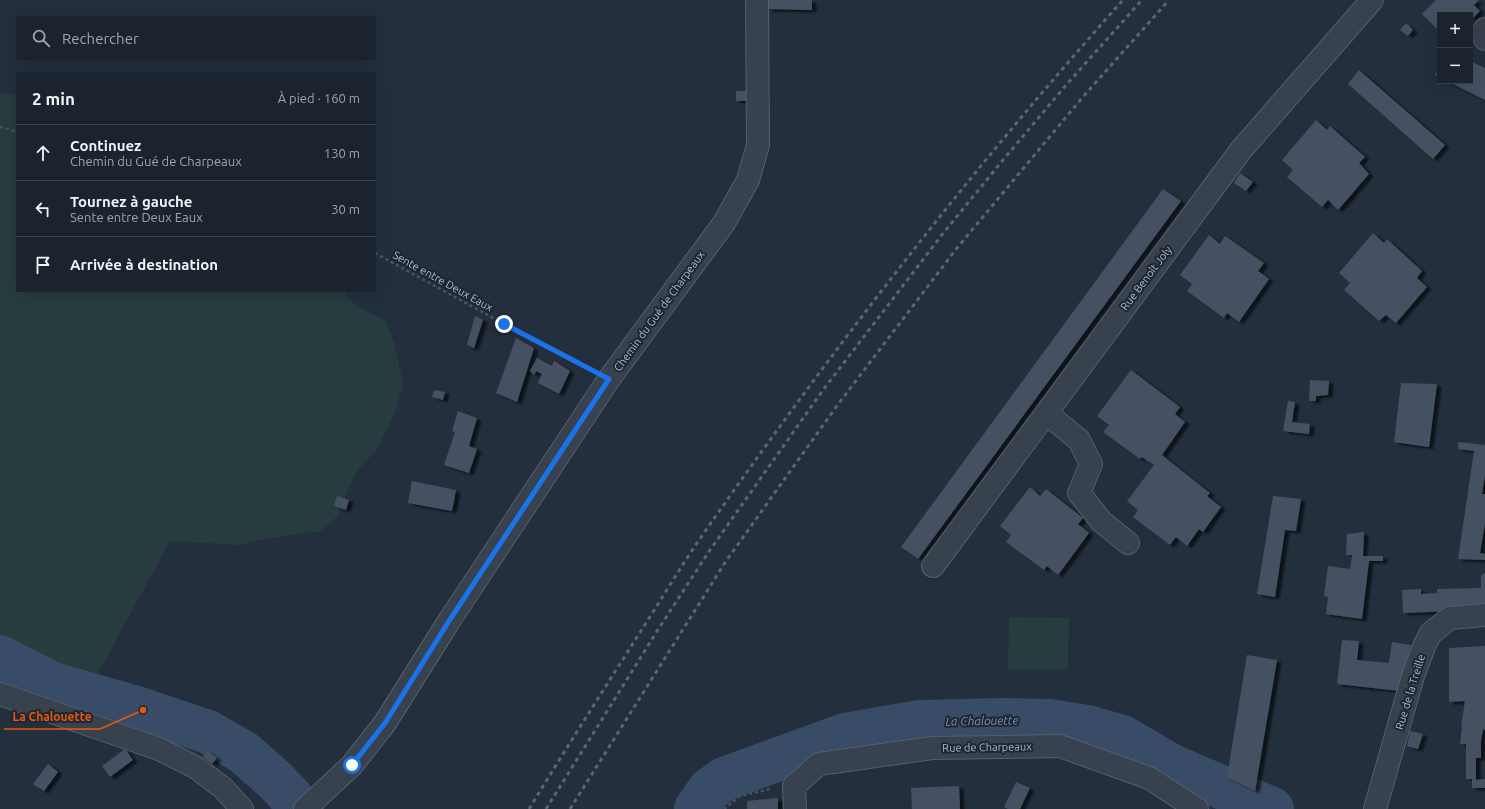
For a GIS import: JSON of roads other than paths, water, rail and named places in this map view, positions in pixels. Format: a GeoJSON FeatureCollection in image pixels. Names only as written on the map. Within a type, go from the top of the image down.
{"type":"FeatureCollection","features":[{"type":"Feature","properties":{"kind":"street","name":"Chemin du Gué de Charpeaux"},"geometry":{"type":"LineString","coordinates":[[308,806],[352,765],[385,723],[449,621],[609,379],[724,222],[748,180],[758,145],[757,0]]}},
{"type":"Feature","properties":{"kind":"street","name":"Rue Benoît Joly"},"geometry":{"type":"LineString","coordinates":[[933,566],[1241,150],[1372,0]]}},
{"type":"Feature","properties":{"kind":"street"},"geometry":{"type":"LineString","coordinates":[[1485,29],[1483,33],[1485,39]]}},
{"type":"Feature","properties":{"kind":"street"},"geometry":{"type":"LineString","coordinates":[[1046,413],[1079,440],[1091,464],[1078,493],[1101,521],[1128,543]]}},
{"type":"Feature","properties":{"kind":"street","name":"Rue de la Treille"},"geometry":{"type":"LineString","coordinates":[[1375,809],[1414,676],[1428,638],[1440,624],[1450,618],[1485,615]]}},
{"type":"Feature","properties":{"kind":"street"},"geometry":{"type":"LineString","coordinates":[[0,694],[159,749],[201,771],[223,788],[242,809]]}},
{"type":"Feature","properties":{"kind":"street","name":"Rue de Charpeaux"},"geometry":{"type":"LineString","coordinates":[[795,809],[794,786],[819,764],[932,748],[1060,746],[1149,778],[1197,809]]}},
{"type":"Feature","properties":{"kind":"waterway","name":"La Chalouette"},"geometry":{"type":"LineString","coordinates":[[0,657],[53,684],[143,710],[208,732],[243,752],[276,781],[302,809]]}},
{"type":"Feature","properties":{"kind":"waterway","name":"La Chalouette"},"geometry":{"type":"LineString","coordinates":[[696,809],[709,790],[724,779],[845,735],[920,722],[1000,720],[1049,721],[1087,727],[1122,737],[1172,766],[1272,809]]}},
{"type":"Feature","properties":{"kind":"railway"},"geometry":{"type":"LineString","coordinates":[[529,809],[691,552],[799,400],[956,196],[1066,65],[1123,0]]}},
{"type":"Feature","properties":{"kind":"railway"},"geometry":{"type":"LineString","coordinates":[[546,809],[659,628],[710,550],[823,390],[941,236],[1003,160],[1067,84],[1142,0]]}},
{"type":"Feature","properties":{"kind":"railway"},"geometry":{"type":"LineString","coordinates":[[570,809],[726,561],[839,403],[957,248],[1082,98],[1169,0]]}},
{"type":"Feature","properties":{"kind":"place","name":"La Chalouette"},"geometry":{"type":"Point","coordinates":[143,710]}}]}
